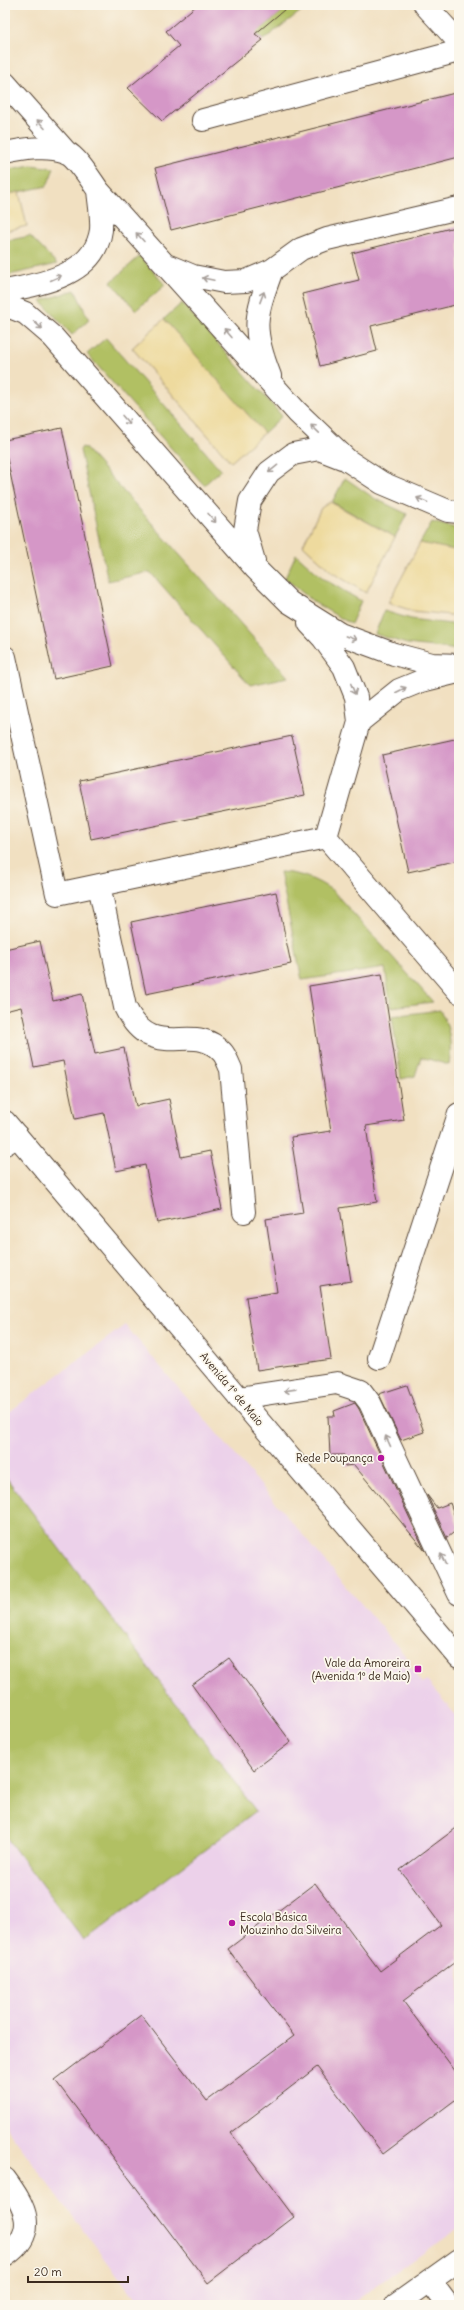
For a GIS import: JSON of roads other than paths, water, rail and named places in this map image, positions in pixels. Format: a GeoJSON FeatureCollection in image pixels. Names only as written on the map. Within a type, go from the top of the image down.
{"type":"FeatureCollection","features":[{"type":"Feature","properties":{"kind":"street"},"geometry":{"type":"LineString","coordinates":[[426,5],[459,42]]}},
{"type":"Feature","properties":{"kind":"street"},"geometry":{"type":"LineString","coordinates":[[203,120],[459,51]]}},
{"type":"Feature","properties":{"kind":"street"},"geometry":{"type":"LineString","coordinates":[[5,83],[67,153],[85,171],[98,190],[275,388],[297,412],[347,460],[382,483],[448,511],[459,512]]}},
{"type":"Feature","properties":{"kind":"street"},"geometry":{"type":"LineString","coordinates":[[5,153],[24,149],[46,149],[67,153]]}},
{"type":"Feature","properties":{"kind":"street"},"geometry":{"type":"LineString","coordinates":[[5,291],[47,282],[76,269],[93,251],[101,230],[98,190]]}},
{"type":"Feature","properties":{"kind":"street"},"geometry":{"type":"LineString","coordinates":[[166,265],[193,276],[224,282],[246,281],[272,270],[301,249],[328,240],[459,208]]}},
{"type":"Feature","properties":{"kind":"street"},"geometry":{"type":"LineString","coordinates":[[272,270],[258,308],[256,332],[264,360],[275,388]]}},
{"type":"Feature","properties":{"kind":"street"},"geometry":{"type":"LineString","coordinates":[[5,305],[25,313],[53,337],[256,569],[323,638],[344,667],[356,698],[359,722],[326,838]]}},
{"type":"Feature","properties":{"kind":"street"},"geometry":{"type":"LineString","coordinates":[[256,569],[245,530],[250,501],[269,472],[293,454],[319,449],[347,460]]}},
{"type":"Feature","properties":{"kind":"street"},"geometry":{"type":"LineString","coordinates":[[289,602],[340,634],[394,654],[432,664],[459,665]]}},
{"type":"Feature","properties":{"kind":"street"},"geometry":{"type":"LineString","coordinates":[[5,657],[56,894],[326,838]]}},
{"type":"Feature","properties":{"kind":"street"},"geometry":{"type":"LineString","coordinates":[[359,722],[399,690],[421,681],[459,671]]}},
{"type":"Feature","properties":{"kind":"street"},"geometry":{"type":"LineString","coordinates":[[326,838],[459,992]]}},
{"type":"Feature","properties":{"kind":"street"},"geometry":{"type":"LineString","coordinates":[[99,885],[125,1007],[132,1021],[144,1032],[164,1040],[198,1038],[222,1052],[231,1068],[244,1212]]}},
{"type":"Feature","properties":{"kind":"street"},"geometry":{"type":"LineString","coordinates":[[379,1358],[459,1114]]}},
{"type":"Feature","properties":{"kind":"street","name":"Avenida 1º de Maio"},"geometry":{"type":"LineString","coordinates":[[9,1134],[239,1398],[459,1657]]}},
{"type":"Feature","properties":{"kind":"street"},"geometry":{"type":"LineString","coordinates":[[239,1398],[337,1383],[361,1391],[370,1403],[459,1594]]}},
{"type":"Feature","properties":{"kind":"street"},"geometry":{"type":"LineString","coordinates":[[5,2179],[24,2208],[26,2218],[25,2229],[21,2240],[5,2256]]}},
{"type":"Feature","properties":{"kind":"street"},"geometry":{"type":"LineString","coordinates":[[396,2305],[459,2260]]}},
{"type":"Feature","properties":{"kind":"street"},"geometry":{"type":"LineString","coordinates":[[430,2281],[448,2305]]}},
{"type":"Feature","properties":{"kind":"place","name":"Rede Poupança"},"geometry":{"type":"Point","coordinates":[381,1458]}},
{"type":"Feature","properties":{"kind":"place","name":"Vale da Amoreira (Avenida 1º de Maio)"},"geometry":{"type":"Point","coordinates":[418,1669]}},
{"type":"Feature","properties":{"kind":"place","name":"Escola Básica Mouzinho da Silveira"},"geometry":{"type":"Point","coordinates":[232,1923]}}]}
